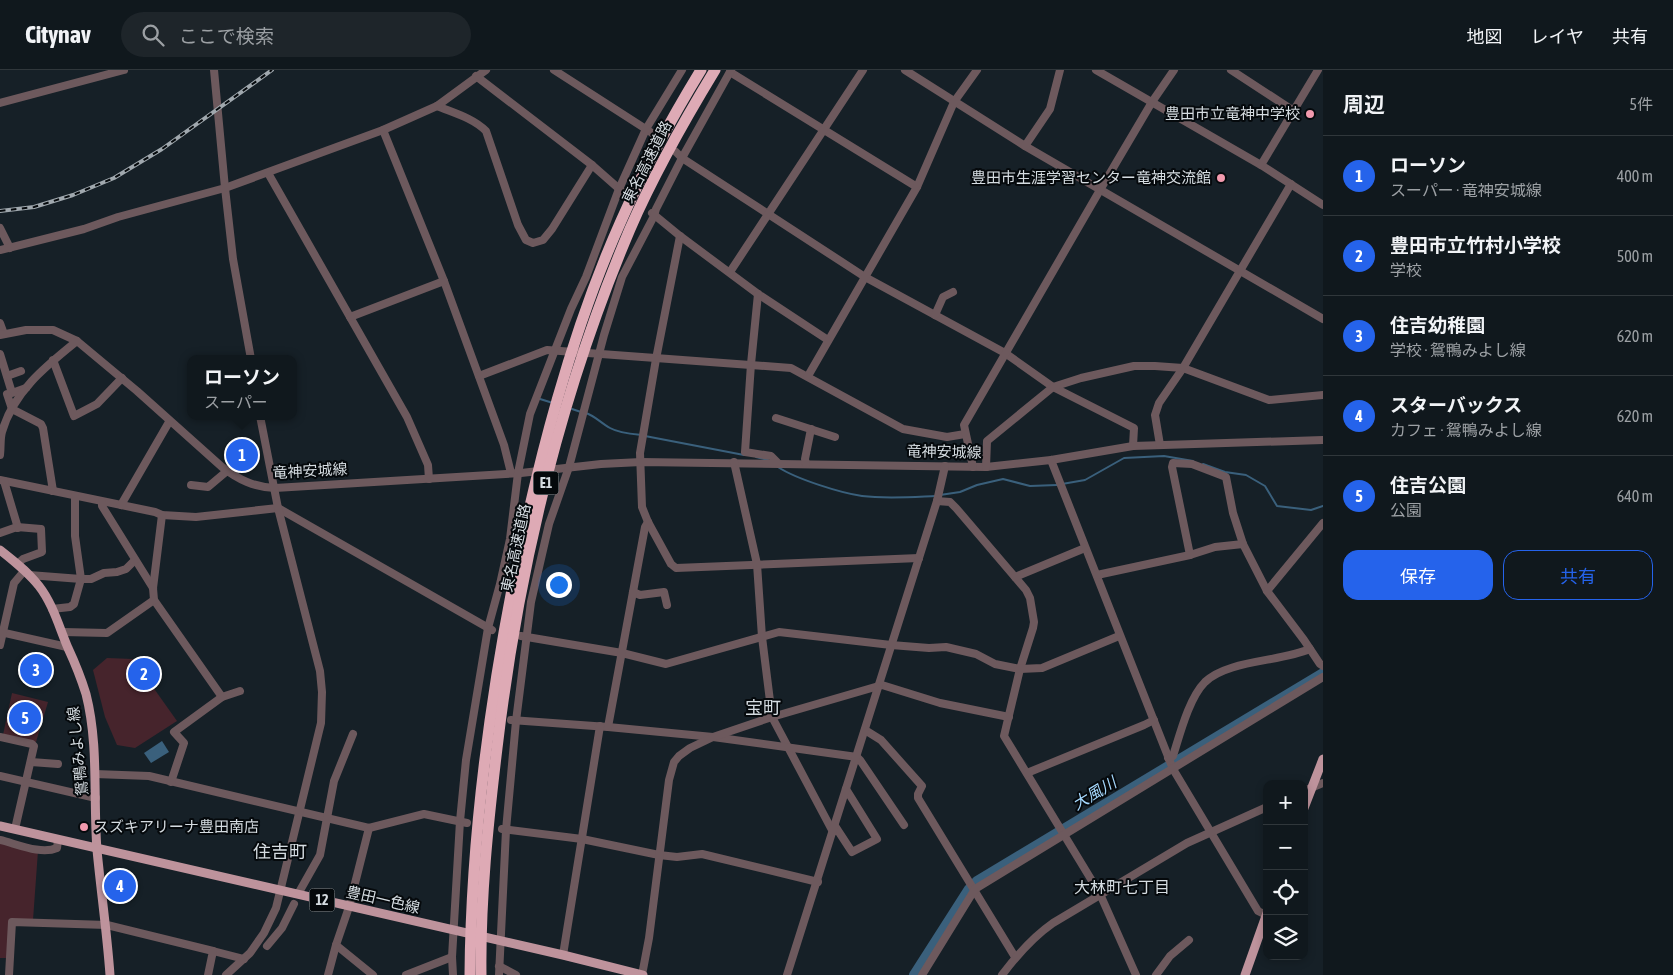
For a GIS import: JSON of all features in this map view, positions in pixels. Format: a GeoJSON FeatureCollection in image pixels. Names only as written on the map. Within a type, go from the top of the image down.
{"type":"FeatureCollection","features":[{"type":"Feature","properties":{"kind":"highway","name":"東名高速道路"},"geometry":{"type":"LineString","coordinates":[[470,975],[476,954],[480,801],[495,682],[527,514],[575,342],[613,240],[656,148],[701,70]]}},
{"type":"Feature","properties":{"kind":"highway","name":"東名高速道路"},"geometry":{"type":"LineString","coordinates":[[477,925],[504,685],[534,528],[552,460],[588,338],[631,228],[667,154],[715,70]]}},
{"type":"Feature","properties":{"kind":"highway","name":"東名高速道路"},"geometry":{"type":"LineString","coordinates":[[476,954],[481,975]]}},
{"type":"Feature","properties":{"kind":"main road","name":"鴛鴨みよし線"},"geometry":{"type":"LineString","coordinates":[[0,550],[40,587],[63,632],[86,695],[91,723],[95,774],[97,849],[107,925],[110,975]]}},
{"type":"Feature","properties":{"kind":"main road"},"geometry":{"type":"LineString","coordinates":[[1308,790],[1323,759]]}},
{"type":"Feature","properties":{"kind":"main road","name":"豊田一色線"},"geometry":{"type":"LineString","coordinates":[[0,826],[349,907],[501,940],[642,975]]}},
{"type":"Feature","properties":{"kind":"main road"},"geometry":{"type":"LineString","coordinates":[[1246,975],[1266,915]]}},
{"type":"Feature","properties":{"kind":"street"},"geometry":{"type":"LineString","coordinates":[[0,103],[124,70]]}},
{"type":"Feature","properties":{"kind":"street"},"geometry":{"type":"LineString","coordinates":[[214,70],[233,259],[249,355]]}},
{"type":"Feature","properties":{"kind":"street"},"geometry":{"type":"LineString","coordinates":[[0,250],[84,229],[118,217],[225,188],[268,173],[383,130],[437,106],[486,70]]}},
{"type":"Feature","properties":{"kind":"street"},"geometry":{"type":"LineString","coordinates":[[554,70],[649,131]]}},
{"type":"Feature","properties":{"kind":"street"},"geometry":{"type":"LineString","coordinates":[[453,975],[452,957],[466,760],[477,715],[490,629],[510,539],[517,473],[530,414],[571,309],[622,191],[649,131],[682,70]]}},
{"type":"Feature","properties":{"kind":"street"},"geometry":{"type":"LineString","coordinates":[[730,272],[863,70]]}},
{"type":"Feature","properties":{"kind":"street"},"geometry":{"type":"LineString","coordinates":[[905,70],[1025,146],[1323,319]]}},
{"type":"Feature","properties":{"kind":"street"},"geometry":{"type":"LineString","coordinates":[[808,376],[917,187],[954,102],[977,70]]}},
{"type":"Feature","properties":{"kind":"street"},"geometry":{"type":"LineString","coordinates":[[1025,146],[1050,109],[1060,70]]}},
{"type":"Feature","properties":{"kind":"street"},"geometry":{"type":"LineString","coordinates":[[1096,70],[1261,165],[1323,204]]}},
{"type":"Feature","properties":{"kind":"street"},"geometry":{"type":"LineString","coordinates":[[974,467],[964,425],[1152,102],[1174,70]]}},
{"type":"Feature","properties":{"kind":"street"},"geometry":{"type":"LineString","coordinates":[[1231,70],[1294,111]]}},
{"type":"Feature","properties":{"kind":"street"},"geometry":{"type":"LineString","coordinates":[[1261,165],[1318,70]]}},
{"type":"Feature","properties":{"kind":"street"},"geometry":{"type":"LineString","coordinates":[[499,975],[504,830],[514,721],[524,637],[531,602],[549,524],[622,277],[656,209],[679,155],[731,71],[917,187]]}},
{"type":"Feature","properties":{"kind":"street"},"geometry":{"type":"LineString","coordinates":[[473,79],[592,165],[622,191]]}},
{"type":"Feature","properties":{"kind":"street"},"geometry":{"type":"LineString","coordinates":[[437,106],[467,118],[480,125],[486,131],[518,225],[526,240],[533,243],[544,240],[592,165]]}},
{"type":"Feature","properties":{"kind":"street"},"geometry":{"type":"LineString","coordinates":[[383,130],[444,281],[504,445],[517,473]]}},
{"type":"Feature","properties":{"kind":"street"},"geometry":{"type":"LineString","coordinates":[[679,155],[865,277],[1005,353],[1053,386],[1134,428],[1133,446]]}},
{"type":"Feature","properties":{"kind":"street"},"geometry":{"type":"LineString","coordinates":[[268,173],[414,431],[428,465],[429,479]]}},
{"type":"Feature","properties":{"kind":"street"},"geometry":{"type":"LineString","coordinates":[[1160,445],[1155,415],[1159,403],[1183,368],[1291,184]]}},
{"type":"Feature","properties":{"kind":"street"},"geometry":{"type":"LineString","coordinates":[[652,214],[758,294],[828,340]]}},
{"type":"Feature","properties":{"kind":"street"},"geometry":{"type":"LineString","coordinates":[[0,228],[10,248]]}},
{"type":"Feature","properties":{"kind":"street"},"geometry":{"type":"LineString","coordinates":[[680,236],[640,453],[642,507],[671,564],[676,568],[919,558]]}},
{"type":"Feature","properties":{"kind":"street"},"geometry":{"type":"LineString","coordinates":[[350,317],[444,281]]}},
{"type":"Feature","properties":{"kind":"street"},"geometry":{"type":"LineString","coordinates":[[935,315],[943,297],[953,292]]}},
{"type":"Feature","properties":{"kind":"street"},"geometry":{"type":"LineString","coordinates":[[758,294],[745,452],[771,456],[779,464]]}},
{"type":"Feature","properties":{"kind":"street"},"geometry":{"type":"LineString","coordinates":[[0,323],[2,334]]}},
{"type":"Feature","properties":{"kind":"street","name":"竜神安城線"},"geometry":{"type":"LineString","coordinates":[[2,334],[26,330],[53,330],[77,341],[122,378],[169,422],[227,471],[236,478],[261,487],[275,488],[429,479],[641,462],[986,467],[1051,460],[1133,446],[1323,440]]}},
{"type":"Feature","properties":{"kind":"street"},"geometry":{"type":"LineString","coordinates":[[0,455],[1,434],[12,409],[26,388],[41,370],[77,341]]}},
{"type":"Feature","properties":{"kind":"street"},"geometry":{"type":"LineString","coordinates":[[479,376],[547,350],[791,368],[903,429],[947,437],[966,434]]}},
{"type":"Feature","properties":{"kind":"street"},"geometry":{"type":"LineString","coordinates":[[0,354],[7,376],[7,395],[12,409],[41,424],[43,428],[53,491]]}},
{"type":"Feature","properties":{"kind":"street"},"geometry":{"type":"LineString","coordinates":[[53,360],[74,416],[97,404],[122,378]]}},
{"type":"Feature","properties":{"kind":"street"},"geometry":{"type":"LineString","coordinates":[[986,467],[987,441],[1053,386],[1134,366],[1183,368],[1269,400],[1323,395]]}},
{"type":"Feature","properties":{"kind":"street"},"geometry":{"type":"LineString","coordinates":[[7,376],[21,371]]}},
{"type":"Feature","properties":{"kind":"street"},"geometry":{"type":"LineString","coordinates":[[7,395],[26,388]]}},
{"type":"Feature","properties":{"kind":"street"},"geometry":{"type":"LineString","coordinates":[[776,418],[835,437]]}},
{"type":"Feature","properties":{"kind":"street"},"geometry":{"type":"LineString","coordinates":[[226,975],[250,953],[260,939],[276,908],[301,812],[321,723],[322,692],[320,671],[278,508],[261,420]]}},
{"type":"Feature","properties":{"kind":"street"},"geometry":{"type":"LineString","coordinates":[[121,505],[169,422]]}},
{"type":"Feature","properties":{"kind":"street"},"geometry":{"type":"LineString","coordinates":[[806,464],[805,459],[811,429]]}},
{"type":"Feature","properties":{"kind":"street"},"geometry":{"type":"LineString","coordinates":[[1051,460],[1173,769],[1258,911],[1263,913]]}},
{"type":"Feature","properties":{"kind":"street"},"geometry":{"type":"LineString","coordinates":[[734,462],[757,564],[762,636],[772,718],[834,829],[852,852],[877,838],[846,789]]}},
{"type":"Feature","properties":{"kind":"street"},"geometry":{"type":"LineString","coordinates":[[1190,555],[1172,467],[1173,463],[1190,463],[1225,476],[1243,544],[1267,591],[1323,666]]}},
{"type":"Feature","properties":{"kind":"street"},"geometry":{"type":"LineString","coordinates":[[787,975],[919,558],[945,466]]}},
{"type":"Feature","properties":{"kind":"street"},"geometry":{"type":"LineString","coordinates":[[191,485],[208,487],[227,471]]}},
{"type":"Feature","properties":{"kind":"street"},"geometry":{"type":"LineString","coordinates":[[2,480],[156,512],[162,515],[196,517],[278,508],[490,629]]}},
{"type":"Feature","properties":{"kind":"street"},"geometry":{"type":"LineString","coordinates":[[2,480],[18,528]]}},
{"type":"Feature","properties":{"kind":"street"},"geometry":{"type":"LineString","coordinates":[[52,609],[70,607],[74,604],[81,579],[75,536],[75,496]]}},
{"type":"Feature","properties":{"kind":"street"},"geometry":{"type":"LineString","coordinates":[[936,501],[950,502],[1028,593],[1034,622],[1020,669],[1004,736],[1100,894],[1136,975]]}},
{"type":"Feature","properties":{"kind":"street"},"geometry":{"type":"LineString","coordinates":[[102,502],[102,506],[153,588]]}},
{"type":"Feature","properties":{"kind":"street"},"geometry":{"type":"LineString","coordinates":[[162,515],[153,588],[154,600],[222,697]]}},
{"type":"Feature","properties":{"kind":"street"},"geometry":{"type":"LineString","coordinates":[[608,727],[645,527],[648,522]]}},
{"type":"Feature","properties":{"kind":"street"},"geometry":{"type":"LineString","coordinates":[[1267,591],[1323,523]]}},
{"type":"Feature","properties":{"kind":"street"},"geometry":{"type":"LineString","coordinates":[[0,533],[18,528],[42,529],[42,552],[23,559],[23,570],[14,583],[1,632],[0,645]]}},
{"type":"Feature","properties":{"kind":"street"},"geometry":{"type":"LineString","coordinates":[[1097,575],[1190,555],[1216,547],[1243,544]]}},
{"type":"Feature","properties":{"kind":"street"},"geometry":{"type":"LineString","coordinates":[[1015,577],[1085,548]]}},
{"type":"Feature","properties":{"kind":"street"},"geometry":{"type":"LineString","coordinates":[[23,570],[81,579],[117,572],[136,560]]}},
{"type":"Feature","properties":{"kind":"street"},"geometry":{"type":"LineString","coordinates":[[633,592],[640,595],[664,592],[667,605]]}},
{"type":"Feature","properties":{"kind":"street"},"geometry":{"type":"LineString","coordinates":[[63,632],[107,633],[154,600]]}},
{"type":"Feature","properties":{"kind":"street"},"geometry":{"type":"LineString","coordinates":[[1,632],[67,646]]}},
{"type":"Feature","properties":{"kind":"street"},"geometry":{"type":"LineString","coordinates":[[524,637],[622,653],[666,664],[779,632],[891,645],[929,648],[946,647],[976,654],[995,664],[1020,669],[1042,668],[1119,636]]}},
{"type":"Feature","properties":{"kind":"street"},"geometry":{"type":"LineString","coordinates":[[1168,758],[1173,756],[1195,697],[1204,683],[1227,668],[1286,657],[1310,649]]}},
{"type":"Feature","properties":{"kind":"street"},"geometry":{"type":"LineString","coordinates":[[922,975],[975,889],[1323,677]]}},
{"type":"Feature","properties":{"kind":"street"},"geometry":{"type":"LineString","coordinates":[[642,975],[649,938],[668,780],[674,762],[684,751],[712,737],[882,685],[940,703],[1009,717]]}},
{"type":"Feature","properties":{"kind":"street"},"geometry":{"type":"LineString","coordinates":[[171,782],[184,743],[174,732],[222,697],[240,691]]}},
{"type":"Feature","properties":{"kind":"street"},"geometry":{"type":"LineString","coordinates":[[1027,772],[1154,720]]}},
{"type":"Feature","properties":{"kind":"street"},"geometry":{"type":"LineString","coordinates":[[514,721],[600,726],[712,737],[857,757],[904,825]]}},
{"type":"Feature","properties":{"kind":"street"},"geometry":{"type":"LineString","coordinates":[[564,955],[600,726]]}},
{"type":"Feature","properties":{"kind":"street"},"geometry":{"type":"LineString","coordinates":[[865,730],[881,740],[922,786],[918,798],[1015,957]]}},
{"type":"Feature","properties":{"kind":"street"},"geometry":{"type":"LineString","coordinates":[[298,894],[320,855],[334,781],[353,734]]}},
{"type":"Feature","properties":{"kind":"street"},"geometry":{"type":"LineString","coordinates":[[0,737],[34,746],[15,829]]}},
{"type":"Feature","properties":{"kind":"street"},"geometry":{"type":"LineString","coordinates":[[31,762],[58,764]]}},
{"type":"Feature","properties":{"kind":"street"},"geometry":{"type":"LineString","coordinates":[[95,774],[150,776],[253,798],[301,812],[369,828],[424,814],[463,822]]}},
{"type":"Feature","properties":{"kind":"street"},"geometry":{"type":"LineString","coordinates":[[0,776],[96,798]]}},
{"type":"Feature","properties":{"kind":"street"},"geometry":{"type":"LineString","coordinates":[[1308,790],[1323,783]]}},
{"type":"Feature","properties":{"kind":"street"},"geometry":{"type":"LineString","coordinates":[[1002,975],[1015,957],[1041,932],[1100,894],[1178,848],[1263,809]]}},
{"type":"Feature","properties":{"kind":"street"},"geometry":{"type":"LineString","coordinates":[[328,975],[349,907],[369,828]]}},
{"type":"Feature","properties":{"kind":"street"},"geometry":{"type":"LineString","coordinates":[[504,830],[582,839],[659,855],[677,857],[702,854],[818,882]]}},
{"type":"Feature","properties":{"kind":"street"},"geometry":{"type":"LineString","coordinates":[[0,840],[37,849],[51,850],[57,848],[58,840]]}},
{"type":"Feature","properties":{"kind":"street"},"geometry":{"type":"LineString","coordinates":[[260,939],[268,945],[282,928],[294,904]]}},
{"type":"Feature","properties":{"kind":"street"},"geometry":{"type":"LineString","coordinates":[[9,975],[12,922],[107,925],[244,958]]}},
{"type":"Feature","properties":{"kind":"street"},"geometry":{"type":"LineString","coordinates":[[1156,975],[1170,956],[1189,940]]}},
{"type":"Feature","properties":{"kind":"street"},"geometry":{"type":"LineString","coordinates":[[336,945],[373,975]]}},
{"type":"Feature","properties":{"kind":"street"},"geometry":{"type":"LineString","coordinates":[[208,975],[213,951]]}},
{"type":"Feature","properties":{"kind":"street"},"geometry":{"type":"LineString","coordinates":[[406,975],[452,957]]}},
{"type":"Feature","properties":{"kind":"street"},"geometry":{"type":"LineString","coordinates":[[499,966],[516,975]]}},
{"type":"Feature","properties":{"kind":"shaded area"},"geometry":{"type":"Polygon","coordinates":[[[107,658],[133,659],[177,721],[135,748],[117,745],[105,717],[93,670],[107,658]]]}},
{"type":"Feature","properties":{"kind":"shaded area"},"geometry":{"type":"Polygon","coordinates":[[[12,693],[48,702],[36,742],[3,735],[12,693]]]}},
{"type":"Feature","properties":{"kind":"shaded area"},"geometry":{"type":"Polygon","coordinates":[[[0,843],[38,851],[33,920],[10,920],[9,958],[0,958],[0,843]]]}},
{"type":"Feature","properties":{"kind":"water"},"geometry":{"type":"Polygon","coordinates":[[[162,741],[169,752],[151,763],[144,753],[162,741]]]}},
{"type":"Feature","properties":{"kind":"waterway"},"geometry":{"type":"LineString","coordinates":[[540,399],[553,403]]}},
{"type":"Feature","properties":{"kind":"waterway"},"geometry":{"type":"LineString","coordinates":[[572,409],[581,412]]}},
{"type":"Feature","properties":{"kind":"waterway"},"geometry":{"type":"LineString","coordinates":[[586,413],[614,430],[641,435]]}},
{"type":"Feature","properties":{"kind":"waterway"},"geometry":{"type":"LineString","coordinates":[[645,436],[744,455]]}},
{"type":"Feature","properties":{"kind":"waterway"},"geometry":{"type":"LineString","coordinates":[[1062,484],[1085,480],[1124,458],[1164,456],[1193,461]]}},
{"type":"Feature","properties":{"kind":"waterway"},"geometry":{"type":"LineString","coordinates":[[756,457],[768,460]]}},
{"type":"Feature","properties":{"kind":"waterway"},"geometry":{"type":"LineString","coordinates":[[1203,464],[1225,472],[1246,475],[1265,486],[1277,506],[1311,510],[1323,506]]}},
{"type":"Feature","properties":{"kind":"waterway"},"geometry":{"type":"LineString","coordinates":[[778,467],[807,481],[862,496],[899,498],[936,496]]}},
{"type":"Feature","properties":{"kind":"waterway"},"geometry":{"type":"LineString","coordinates":[[940,495],[960,492],[977,485],[1003,479],[1030,486],[1057,485]]}},
{"type":"Feature","properties":{"kind":"waterway","name":"大風川"},"geometry":{"type":"LineString","coordinates":[[914,975],[969,889],[977,881],[1323,673]]}},
{"type":"Feature","properties":{"kind":"railway"},"geometry":{"type":"LineString","coordinates":[[0,211],[34,207],[73,195],[114,178],[162,149],[272,70]]}},
{"type":"Feature","properties":{"kind":"place","name":"豊田市立竜神中学校"},"geometry":{"type":"Point","coordinates":[1310,114]}},
{"type":"Feature","properties":{"kind":"place","name":"豊田市生涯学習センター竜神交流館"},"geometry":{"type":"Point","coordinates":[1221,178]}},
{"type":"Feature","properties":{"kind":"place","name":"ローソン"},"geometry":{"type":"Point","coordinates":[242,455]}},
{"type":"Feature","properties":{"kind":"place","name":"住吉幼稚園"},"geometry":{"type":"Point","coordinates":[36,670]}},
{"type":"Feature","properties":{"kind":"place","name":"豊田市立竹村小学校"},"geometry":{"type":"Point","coordinates":[144,674]}},
{"type":"Feature","properties":{"kind":"place","name":"住吉公園"},"geometry":{"type":"Point","coordinates":[25,718]}},
{"type":"Feature","properties":{"kind":"place","name":"スズキアリーナ豊田南店"},"geometry":{"type":"Point","coordinates":[84,827]}},
{"type":"Feature","properties":{"kind":"place","name":"スターバックス"},"geometry":{"type":"Point","coordinates":[120,886]}},
{"type":"Feature","properties":{"kind":"district","name":"宝町"},"geometry":{"type":"Point","coordinates":[763,708]}},
{"type":"Feature","properties":{"kind":"district","name":"住吉町"},"geometry":{"type":"Point","coordinates":[280,852]}},
{"type":"Feature","properties":{"kind":"district","name":"大林町七丁目"},"geometry":{"type":"Point","coordinates":[1122,887]}}]}
